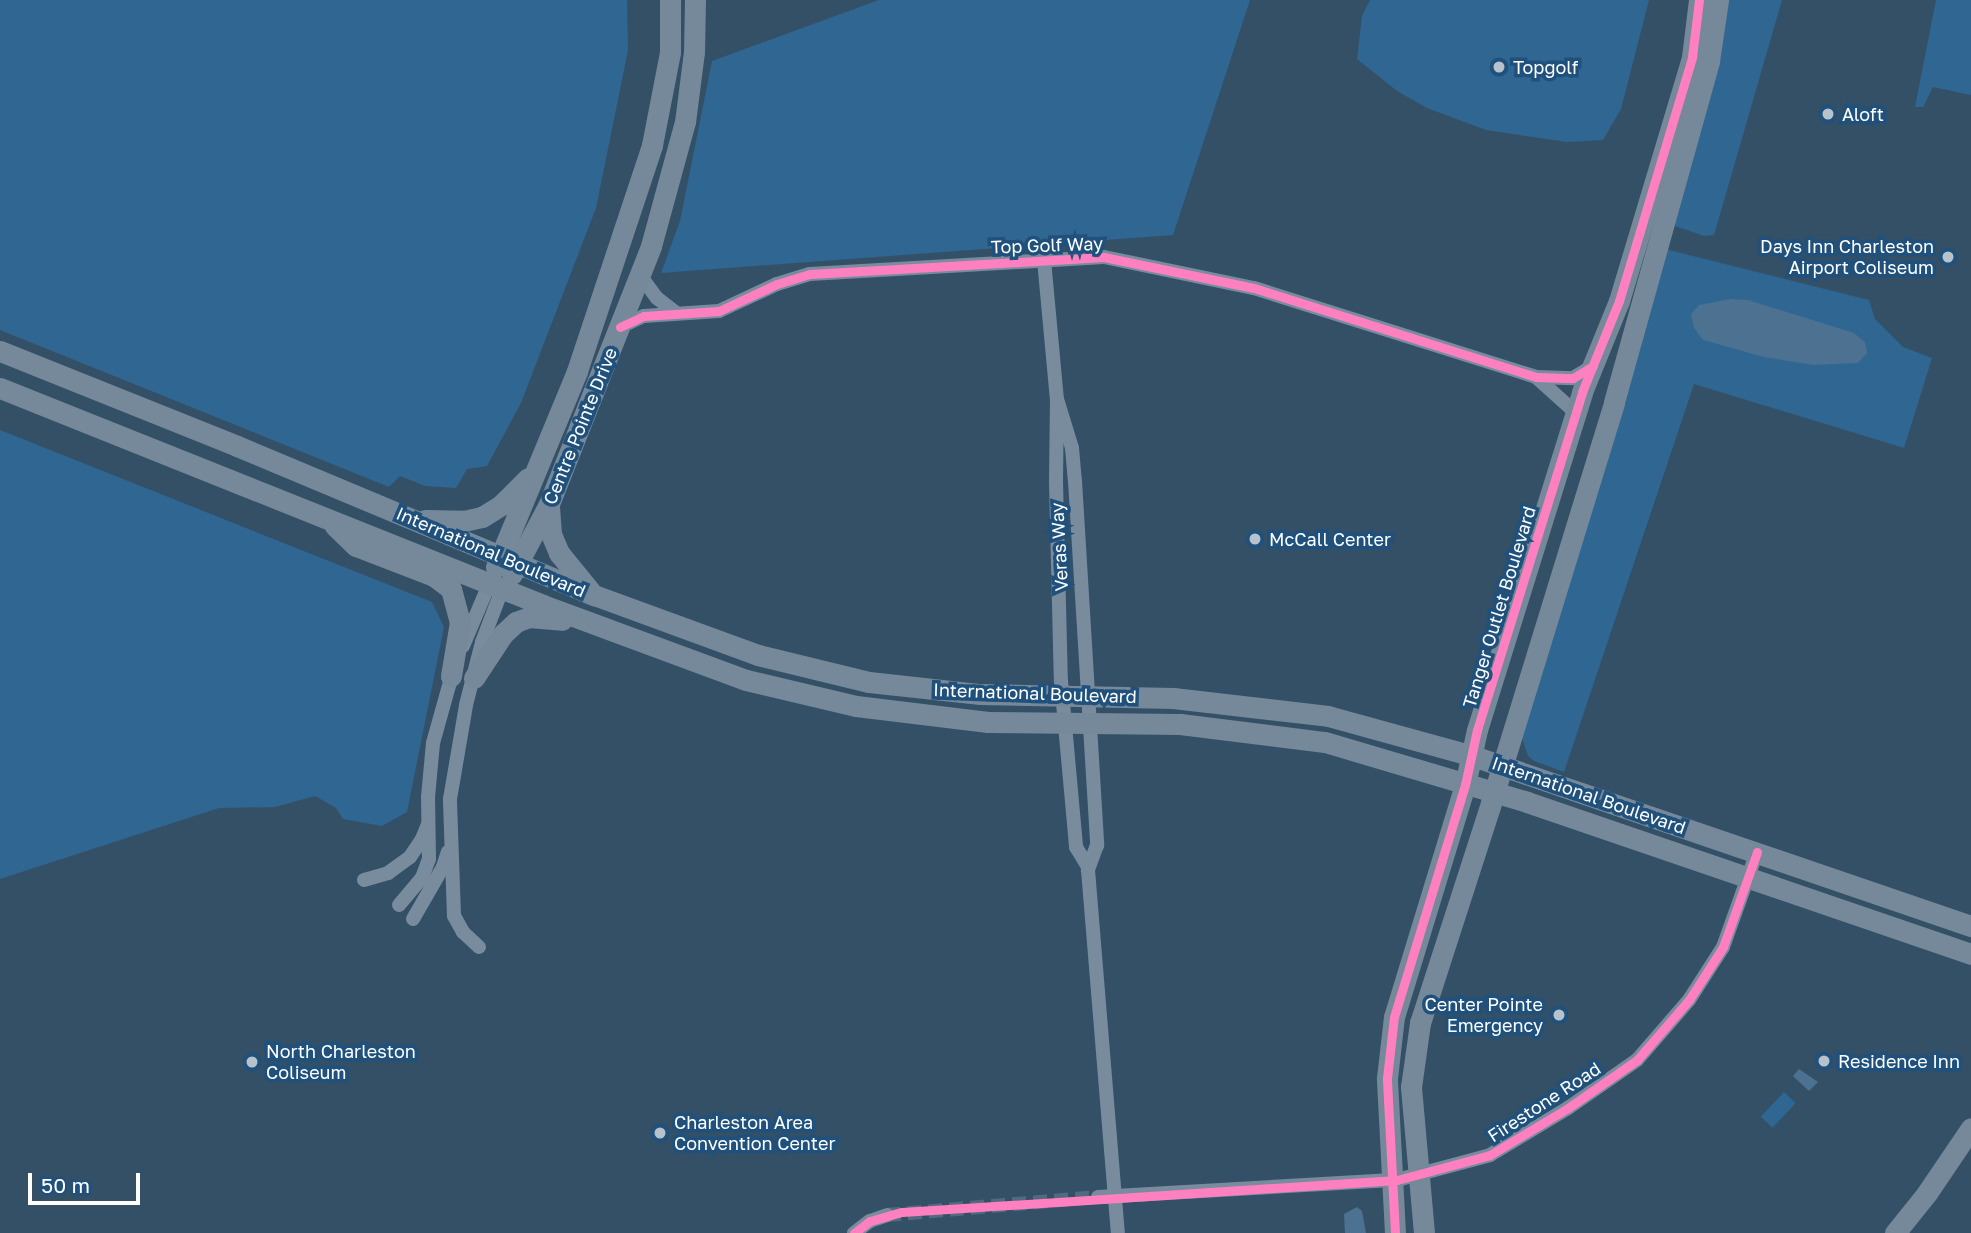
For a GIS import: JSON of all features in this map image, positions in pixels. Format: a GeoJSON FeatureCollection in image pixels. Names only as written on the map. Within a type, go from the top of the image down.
{"type":"FeatureCollection","features":[{"type":"Feature","properties":{"kind":"main road","name":"Centre Pointe Drive"},"geometry":{"type":"LineString","coordinates":[[510,560],[536,470],[577,371],[640,182],[662,103],[670,52],[670,0]]}},
{"type":"Feature","properties":{"kind":"main road","name":"Centre Pointe Drive"},"geometry":{"type":"LineString","coordinates":[[510,560],[549,504],[654,236],[669,189],[685,122],[694,52],[695,0]]}},
{"type":"Feature","properties":{"kind":"main road","name":"Tanger Outlet Boulevard"},"geometry":{"type":"LineString","coordinates":[[1395,1233],[1387,1078],[1394,1017],[1465,785],[1478,730],[1576,413],[1619,302],[1692,57],[1699,0]]}},
{"type":"Feature","properties":{"kind":"main road"},"geometry":{"type":"LineString","coordinates":[[1424,1233],[1412,1087],[1418,1030],[1502,766],[1663,232],[1709,61],[1718,0]]}},
{"type":"Feature","properties":{"kind":"main road","name":"International Boulevard"},"geometry":{"type":"LineString","coordinates":[[0,351],[413,519],[594,596],[758,655],[869,682],[980,694],[1173,698],[1328,716],[1473,756],[1971,926]]}},
{"type":"Feature","properties":{"kind":"main road","name":"International Boulevard"},"geometry":{"type":"LineString","coordinates":[[0,388],[594,624],[747,680],[856,706],[988,722],[1180,724],[1325,743],[1494,792],[1971,954]]}},
{"type":"Feature","properties":{"kind":"main road"},"geometry":{"type":"LineString","coordinates":[[413,519],[464,521],[482,517],[502,505],[536,470]]}},
{"type":"Feature","properties":{"kind":"main road"},"geometry":{"type":"LineString","coordinates":[[549,504],[551,534],[559,553],[594,596]]}},
{"type":"Feature","properties":{"kind":"main road"},"geometry":{"type":"LineString","coordinates":[[326,517],[356,546],[434,576],[450,589],[460,622],[451,676]]}},
{"type":"Feature","properties":{"kind":"main road"},"geometry":{"type":"LineString","coordinates":[[496,585],[510,560]]}},
{"type":"Feature","properties":{"kind":"main road"},"geometry":{"type":"LineString","coordinates":[[474,678],[503,634],[516,622],[529,617],[542,617],[594,624]]}},
{"type":"Feature","properties":{"kind":"main road"},"geometry":{"type":"LineString","coordinates":[[1895,1233],[1927,1193],[1971,1128]]}},
{"type":"Feature","properties":{"kind":"street","name":"Top Golf Way"},"geometry":{"type":"LineString","coordinates":[[620,327],[645,316],[719,311],[777,284],[810,274],[1104,257],[1254,288],[1536,377],[1573,378],[1593,366]]}},
{"type":"Feature","properties":{"kind":"street","name":"Veras Way"},"geometry":{"type":"LineString","coordinates":[[1044,260],[1058,399],[1056,481],[1063,696],[1076,846],[1088,866]]}},
{"type":"Feature","properties":{"kind":"street"},"geometry":{"type":"LineString","coordinates":[[640,275],[657,298],[676,313]]}},
{"type":"Feature","properties":{"kind":"street","name":"Top Golf Way"},"geometry":{"type":"LineString","coordinates":[[1536,377],[1576,413]]}},
{"type":"Feature","properties":{"kind":"street","name":"Veras Way"},"geometry":{"type":"LineString","coordinates":[[1058,399],[1072,448],[1087,723],[1097,845],[1088,866]]}},
{"type":"Feature","properties":{"kind":"street"},"geometry":{"type":"LineString","coordinates":[[399,905],[422,878],[429,859],[428,797],[433,743],[451,676],[496,585]]}},
{"type":"Feature","properties":{"kind":"street"},"geometry":{"type":"LineString","coordinates":[[480,947],[463,932],[454,916],[450,799],[454,760],[496,585]]}},
{"type":"Feature","properties":{"kind":"street"},"geometry":{"type":"LineString","coordinates":[[364,880],[388,873],[410,857],[422,839],[429,820]]}},
{"type":"Feature","properties":{"kind":"street"},"geometry":{"type":"LineString","coordinates":[[414,919],[443,867],[450,846]]}},
{"type":"Feature","properties":{"kind":"street","name":"Firestone Road"},"geometry":{"type":"LineString","coordinates":[[1098,1197],[1391,1180],[1490,1155],[1568,1108],[1637,1060],[1689,1000],[1723,947],[1757,852]]}},
{"type":"Feature","properties":{"kind":"street"},"geometry":{"type":"LineString","coordinates":[[1088,866],[1118,1233]]}},
{"type":"Feature","properties":{"kind":"street"},"geometry":{"type":"LineString","coordinates":[[854,1233],[870,1221],[887,1215]]}},
{"type":"Feature","properties":{"kind":"shaded area"},"geometry":{"type":"Polygon","coordinates":[[[0,0],[627,0],[628,50],[596,208],[521,403],[487,466],[467,469],[456,488],[425,486],[400,476],[389,487],[0,330],[0,0]]]}},
{"type":"Feature","properties":{"kind":"shaded area"},"geometry":{"type":"Polygon","coordinates":[[[879,0],[1250,0],[1173,235],[661,273],[680,221],[712,61],[879,0]]]}},
{"type":"Feature","properties":{"kind":"shaded area","name":"Topgolf"},"geometry":{"type":"Polygon","coordinates":[[[1370,0],[1649,0],[1621,109],[1603,140],[1567,142],[1486,130],[1427,108],[1397,91],[1357,59],[1362,16],[1370,0]]]}},
{"type":"Feature","properties":{"kind":"shaded area"},"geometry":{"type":"Polygon","coordinates":[[[1726,0],[1782,0],[1714,235],[1704,236],[1675,226],[1671,219],[1726,0]]]}},
{"type":"Feature","properties":{"kind":"shaded area"},"geometry":{"type":"Polygon","coordinates":[[[1936,0],[1971,0],[1971,95],[1933,87],[1923,107],[1915,107],[1936,0]]]}},
{"type":"Feature","properties":{"kind":"shaded area"},"geometry":{"type":"Polygon","coordinates":[[[1665,249],[1869,300],[1875,319],[1903,347],[1932,358],[1904,448],[1694,384],[1564,772],[1534,761],[1528,756],[1522,738],[1665,249]]]}},
{"type":"Feature","properties":{"kind":"shaded area"},"geometry":{"type":"Polygon","coordinates":[[[1730,299],[1748,300],[1854,333],[1865,342],[1867,353],[1858,363],[1813,365],[1764,357],[1703,340],[1694,328],[1691,314],[1699,305],[1730,299]]]}},
{"type":"Feature","properties":{"kind":"shaded area"},"geometry":{"type":"Polygon","coordinates":[[[0,430],[432,602],[444,627],[407,812],[382,826],[343,819],[336,808],[315,796],[275,807],[219,808],[0,879],[0,430]]]}},
{"type":"Feature","properties":{"kind":"shaded area"},"geometry":{"type":"Polygon","coordinates":[[[1799,1069],[1818,1082],[1809,1091],[1793,1076],[1799,1069]]]}},
{"type":"Feature","properties":{"kind":"shaded area"},"geometry":{"type":"Polygon","coordinates":[[[1784,1092],[1796,1103],[1773,1128],[1761,1117],[1784,1092]]]}},
{"type":"Feature","properties":{"kind":"shaded area"},"geometry":{"type":"Polygon","coordinates":[[[1357,1207],[1362,1211],[1366,1233],[1345,1233],[1344,1214],[1357,1207]]]}},
{"type":"Feature","properties":{"kind":"tunnel"},"geometry":{"type":"LineString","coordinates":[[887,1215],[1098,1197]]}},
{"type":"Feature","properties":{"kind":"cycle path"},"geometry":{"type":"LineString","coordinates":[[1395,1233],[1387,1078],[1394,1017],[1465,785],[1477,730],[1582,392],[1619,301],[1692,57],[1699,0]]}},
{"type":"Feature","properties":{"kind":"cycle path"},"geometry":{"type":"LineString","coordinates":[[620,327],[644,316],[719,311],[777,284],[810,274],[1104,257],[1254,288],[1536,377],[1573,378],[1593,366]]}},
{"type":"Feature","properties":{"kind":"cycle path"},"geometry":{"type":"LineString","coordinates":[[854,1233],[870,1221],[902,1212],[1397,1180],[1490,1155],[1568,1108],[1637,1060],[1689,1000],[1723,947],[1757,852]]}},
{"type":"Feature","properties":{"kind":"place","name":"Topgolf"},"geometry":{"type":"Point","coordinates":[1499,67]}},
{"type":"Feature","properties":{"kind":"place","name":"Aloft"},"geometry":{"type":"Point","coordinates":[1828,114]}},
{"type":"Feature","properties":{"kind":"place","name":"Days Inn Charleston Airport Coliseum"},"geometry":{"type":"Point","coordinates":[1948,257]}},
{"type":"Feature","properties":{"kind":"place","name":"McCall Center"},"geometry":{"type":"Point","coordinates":[1255,539]}},
{"type":"Feature","properties":{"kind":"place","name":"Center Pointe Emergency"},"geometry":{"type":"Point","coordinates":[1559,1015]}},
{"type":"Feature","properties":{"kind":"place","name":"Residence Inn"},"geometry":{"type":"Point","coordinates":[1824,1061]}},
{"type":"Feature","properties":{"kind":"place","name":"North Charleston Coliseum"},"geometry":{"type":"Point","coordinates":[252,1062]}},
{"type":"Feature","properties":{"kind":"place","name":"Charleston Area Convention Center"},"geometry":{"type":"Point","coordinates":[660,1133]}}]}
